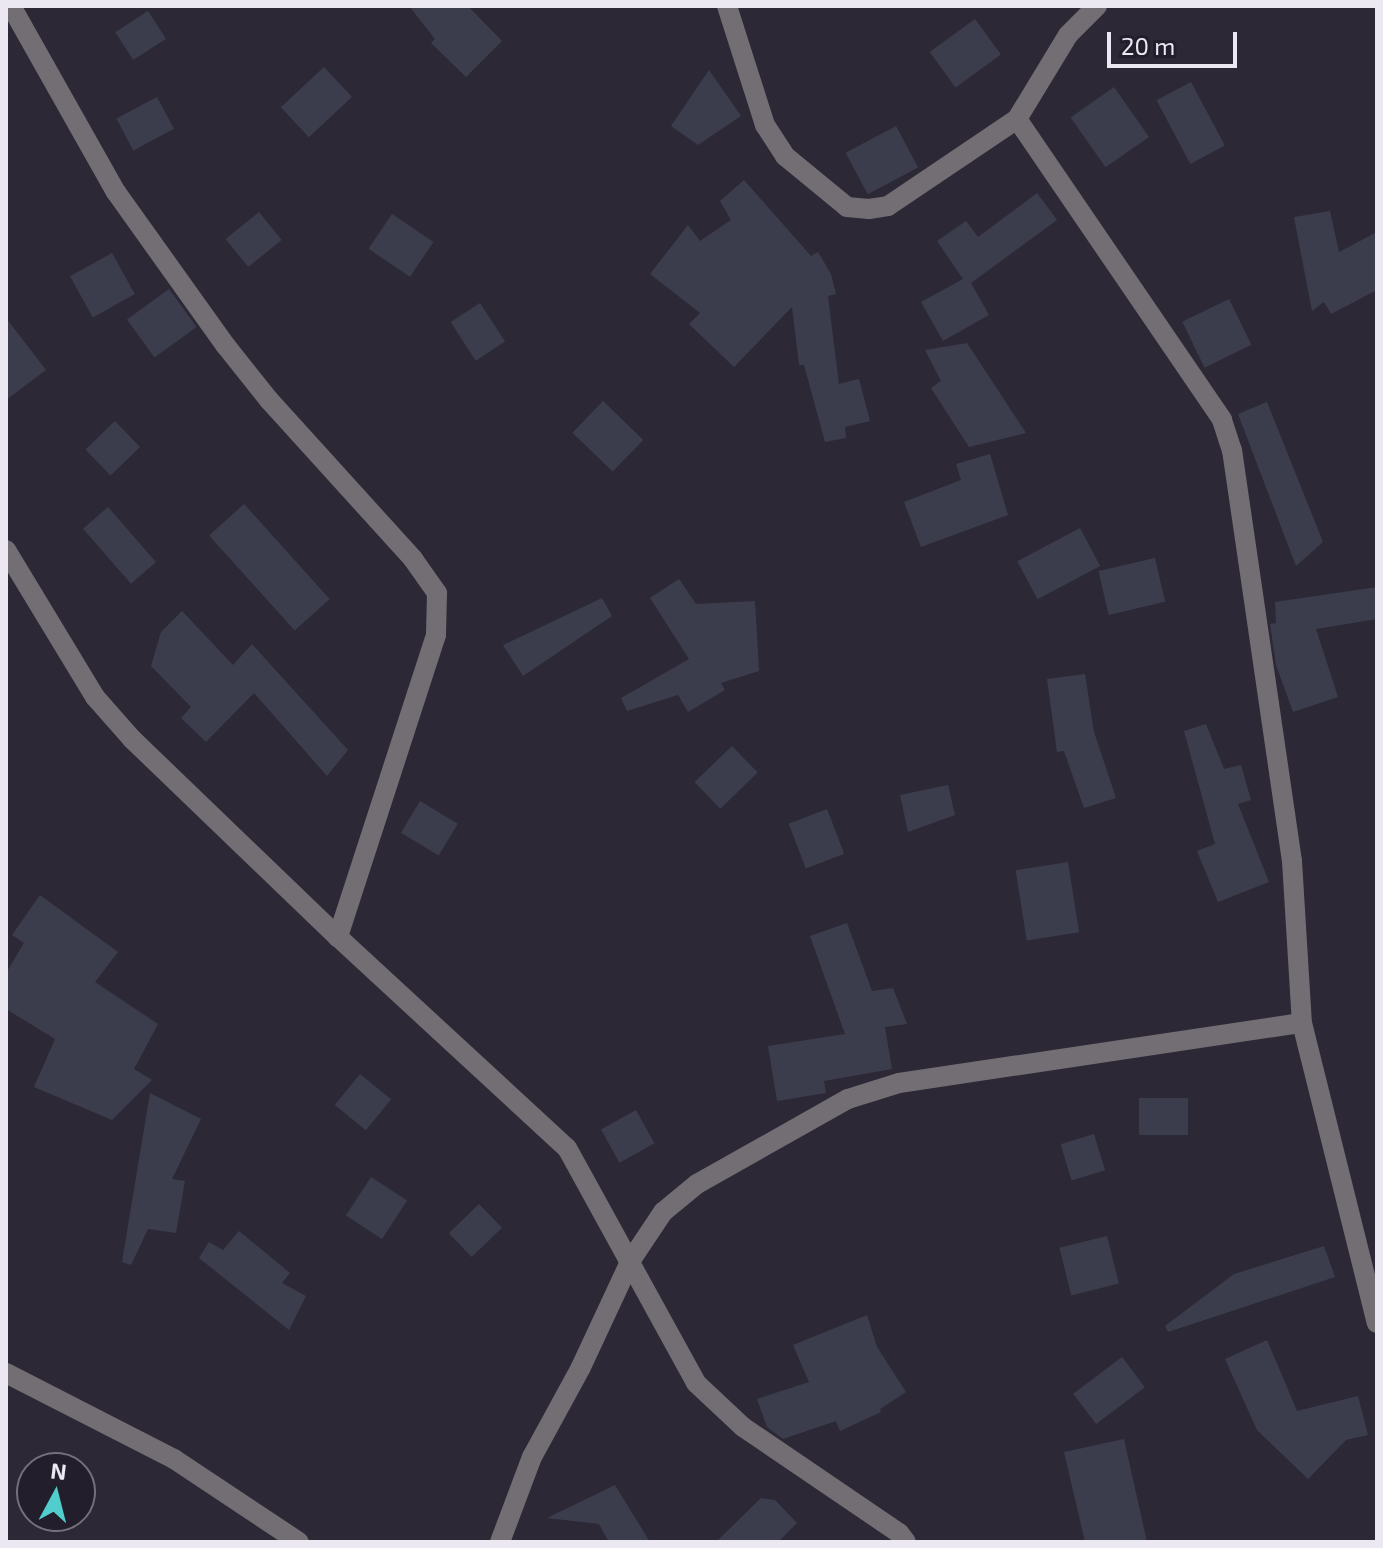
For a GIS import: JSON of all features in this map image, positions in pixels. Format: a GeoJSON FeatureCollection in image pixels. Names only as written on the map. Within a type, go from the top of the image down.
{"type":"FeatureCollection","features":[{"type":"Feature","properties":{"kind":"street"},"geometry":{"type":"LineString","coordinates":[[11,6],[116,192],[226,346],[269,400],[413,559],[437,593],[436,635],[338,937]]}},
{"type":"Feature","properties":{"kind":"street"},"geometry":{"type":"LineString","coordinates":[[727,6],[765,125],[785,156],[847,207],[888,206],[1017,119],[1068,35],[1097,6]]}},
{"type":"Feature","properties":{"kind":"street"},"geometry":{"type":"LineString","coordinates":[[1017,119],[1222,420],[1232,450],[1292,861],[1302,1023],[1377,1323]]}},
{"type":"Feature","properties":{"kind":"street"},"geometry":{"type":"LineString","coordinates":[[6,550],[95,697],[132,739],[338,937],[567,1148],[696,1383],[743,1427],[899,1533],[906,1542]]}},
{"type":"Feature","properties":{"kind":"street"},"geometry":{"type":"LineString","coordinates":[[500,1542],[532,1457],[581,1367],[631,1260],[663,1212],[697,1184],[848,1099],[899,1083],[1302,1023]]}},
{"type":"Feature","properties":{"kind":"street"},"geometry":{"type":"LineString","coordinates":[[6,1373],[174,1459],[299,1542]]}},
{"type":"Feature","properties":{"kind":"building"},"geometry":{"type":"Polygon","coordinates":[[[409,6],[468,6],[502,41],[466,77],[431,43],[435,39],[409,6]]]}},
{"type":"Feature","properties":{"kind":"building"},"geometry":{"type":"Polygon","coordinates":[[[148,11],[166,39],[133,60],[115,32],[148,11]]]}},
{"type":"Feature","properties":{"kind":"building"},"geometry":{"type":"Polygon","coordinates":[[[975,19],[1001,55],[956,88],[930,52],[975,19]]]}},
{"type":"Feature","properties":{"kind":"building"},"geometry":{"type":"Polygon","coordinates":[[[324,67],[352,97],[309,137],[281,107],[324,67]]]}},
{"type":"Feature","properties":{"kind":"building"},"geometry":{"type":"Polygon","coordinates":[[[709,70],[741,116],[698,145],[671,126],[709,70]]]}},
{"type":"Feature","properties":{"kind":"building"},"geometry":{"type":"Polygon","coordinates":[[[1191,82],[1225,146],[1190,164],[1157,100],[1191,82]]]}},
{"type":"Feature","properties":{"kind":"building"},"geometry":{"type":"Polygon","coordinates":[[[1114,87],[1149,137],[1106,167],[1071,117],[1114,87]]]}},
{"type":"Feature","properties":{"kind":"building"},"geometry":{"type":"Polygon","coordinates":[[[157,97],[174,129],[133,150],[116,119],[157,97]]]}},
{"type":"Feature","properties":{"kind":"building"},"geometry":{"type":"Polygon","coordinates":[[[896,126],[918,167],[868,194],[846,153],[896,126]]]}},
{"type":"Feature","properties":{"kind":"building"},"geometry":{"type":"Polygon","coordinates":[[[744,180],[811,256],[818,252],[831,274],[836,294],[828,296],[839,384],[859,379],[870,421],[845,427],[846,438],[825,442],[804,365],[799,365],[792,307],[734,367],[689,324],[700,313],[650,274],[688,225],[700,241],[731,220],[720,201],[744,180]]]}},
{"type":"Feature","properties":{"kind":"building"},"geometry":{"type":"Polygon","coordinates":[[[1037,193],[1057,220],[971,283],[989,315],[943,341],[921,302],[963,279],[937,241],[966,221],[978,237],[1037,193]]]}},
{"type":"Feature","properties":{"kind":"building"},"geometry":{"type":"Polygon","coordinates":[[[1330,211],[1339,252],[1377,232],[1377,290],[1331,314],[1324,302],[1312,311],[1294,217],[1330,211]]]}},
{"type":"Feature","properties":{"kind":"building"},"geometry":{"type":"Polygon","coordinates":[[[259,212],[282,240],[248,267],[226,239],[259,212]]]}},
{"type":"Feature","properties":{"kind":"building"},"geometry":{"type":"Polygon","coordinates":[[[392,214],[433,242],[410,277],[369,249],[392,214]]]}},
{"type":"Feature","properties":{"kind":"building"},"geometry":{"type":"Polygon","coordinates":[[[112,253],[135,294],[93,317],[70,276],[112,253]]]}},
{"type":"Feature","properties":{"kind":"building"},"geometry":{"type":"Polygon","coordinates":[[[169,289],[197,327],[155,358],[127,320],[169,289]]]}},
{"type":"Feature","properties":{"kind":"building"},"geometry":{"type":"Polygon","coordinates":[[[1229,299],[1251,345],[1205,368],[1182,322],[1229,299]]]}},
{"type":"Feature","properties":{"kind":"building"},"geometry":{"type":"Polygon","coordinates":[[[480,303],[505,342],[476,361],[451,322],[480,303]]]}},
{"type":"Feature","properties":{"kind":"building"},"geometry":{"type":"Polygon","coordinates":[[[6,318],[46,370],[6,400],[6,318]]]}},
{"type":"Feature","properties":{"kind":"building"},"geometry":{"type":"Polygon","coordinates":[[[967,343],[1026,433],[969,447],[931,388],[941,381],[925,350],[967,343]]]}},
{"type":"Feature","properties":{"kind":"building"},"geometry":{"type":"Polygon","coordinates":[[[603,401],[643,440],[613,472],[572,433],[603,401]]]}},
{"type":"Feature","properties":{"kind":"building"},"geometry":{"type":"Polygon","coordinates":[[[1267,402],[1323,542],[1296,566],[1238,414],[1267,402]]]}},
{"type":"Feature","properties":{"kind":"building"},"geometry":{"type":"Polygon","coordinates":[[[115,421],[140,447],[111,475],[86,449],[115,421]]]}},
{"type":"Feature","properties":{"kind":"building"},"geometry":{"type":"Polygon","coordinates":[[[990,454],[1008,515],[921,547],[904,502],[961,480],[956,464],[990,454]]]}},
{"type":"Feature","properties":{"kind":"building"},"geometry":{"type":"Polygon","coordinates":[[[244,504],[330,599],[295,631],[209,535],[244,504]]]}},
{"type":"Feature","properties":{"kind":"building"},"geometry":{"type":"Polygon","coordinates":[[[108,507],[156,562],[131,584],[83,529],[108,507]]]}},
{"type":"Feature","properties":{"kind":"building"},"geometry":{"type":"Polygon","coordinates":[[[1080,528],[1100,566],[1037,599],[1017,561],[1080,528]]]}},
{"type":"Feature","properties":{"kind":"building"},"geometry":{"type":"Polygon","coordinates":[[[1155,558],[1165,602],[1109,615],[1098,571],[1155,558]]]}},
{"type":"Feature","properties":{"kind":"building"},"geometry":{"type":"Polygon","coordinates":[[[679,579],[696,604],[755,601],[759,671],[721,683],[725,690],[688,712],[678,695],[627,711],[621,698],[689,659],[650,598],[679,579]]]}},
{"type":"Feature","properties":{"kind":"building"},"geometry":{"type":"Polygon","coordinates":[[[1377,587],[1377,619],[1316,629],[1338,697],[1293,712],[1276,665],[1270,624],[1276,623],[1275,602],[1377,587]]]}},
{"type":"Feature","properties":{"kind":"building"},"geometry":{"type":"Polygon","coordinates":[[[602,598],[612,616],[523,676],[503,645],[602,598]]]}},
{"type":"Feature","properties":{"kind":"building"},"geometry":{"type":"Polygon","coordinates":[[[182,611],[233,665],[252,644],[348,750],[327,776],[254,693],[206,742],[181,718],[191,707],[151,666],[161,632],[182,611]]]}},
{"type":"Feature","properties":{"kind":"building"},"geometry":{"type":"Polygon","coordinates":[[[1085,674],[1094,732],[1116,798],[1084,808],[1064,751],[1057,752],[1047,679],[1085,674]]]}},
{"type":"Feature","properties":{"kind":"building"},"geometry":{"type":"Polygon","coordinates":[[[1206,724],[1224,769],[1241,765],[1251,800],[1238,804],[1269,882],[1218,902],[1197,851],[1215,844],[1184,731],[1206,724]]]}},
{"type":"Feature","properties":{"kind":"building"},"geometry":{"type":"Polygon","coordinates":[[[732,746],[758,773],[720,809],[695,782],[732,746]]]}},
{"type":"Feature","properties":{"kind":"building"},"geometry":{"type":"Polygon","coordinates":[[[948,785],[955,815],[908,832],[900,795],[948,785]]]}},
{"type":"Feature","properties":{"kind":"building"},"geometry":{"type":"Polygon","coordinates":[[[420,801],[458,824],[439,855],[401,833],[420,801]]]}},
{"type":"Feature","properties":{"kind":"building"},"geometry":{"type":"Polygon","coordinates":[[[827,809],[844,854],[806,869],[789,824],[827,809]]]}},
{"type":"Feature","properties":{"kind":"building"},"geometry":{"type":"Polygon","coordinates":[[[1068,862],[1079,932],[1027,940],[1016,870],[1068,862]]]}},
{"type":"Feature","properties":{"kind":"building"},"geometry":{"type":"Polygon","coordinates":[[[40,895],[118,952],[95,982],[158,1024],[134,1069],[152,1080],[112,1120],[34,1087],[55,1039],[6,1009],[6,973],[24,943],[12,935],[40,895]]]}},
{"type":"Feature","properties":{"kind":"building"},"geometry":{"type":"Polygon","coordinates":[[[847,923],[872,991],[893,988],[907,1024],[885,1027],[892,1069],[824,1081],[826,1093],[777,1101],[768,1046],[845,1034],[810,936],[847,923]]]}},
{"type":"Feature","properties":{"kind":"building"},"geometry":{"type":"Polygon","coordinates":[[[360,1074],[391,1099],[366,1130],[335,1105],[360,1074]]]}},
{"type":"Feature","properties":{"kind":"building"},"geometry":{"type":"Polygon","coordinates":[[[150,1093],[201,1119],[172,1179],[185,1181],[176,1233],[148,1229],[131,1265],[122,1262],[150,1093]]]}},
{"type":"Feature","properties":{"kind":"building"},"geometry":{"type":"Polygon","coordinates":[[[1139,1098],[1188,1098],[1188,1135],[1139,1135],[1139,1098]]]}},
{"type":"Feature","properties":{"kind":"building"},"geometry":{"type":"Polygon","coordinates":[[[636,1110],[654,1143],[619,1163],[601,1129],[636,1110]]]}},
{"type":"Feature","properties":{"kind":"building"},"geometry":{"type":"Polygon","coordinates":[[[1094,1134],[1105,1170],[1072,1181],[1061,1144],[1094,1134]]]}},
{"type":"Feature","properties":{"kind":"building"},"geometry":{"type":"Polygon","coordinates":[[[371,1177],[407,1200],[382,1239],[346,1216],[371,1177]]]}},
{"type":"Feature","properties":{"kind":"building"},"geometry":{"type":"Polygon","coordinates":[[[479,1204],[502,1228],[472,1257],[449,1233],[479,1204]]]}},
{"type":"Feature","properties":{"kind":"building"},"geometry":{"type":"Polygon","coordinates":[[[239,1231],[290,1273],[282,1283],[306,1296],[289,1330],[199,1258],[209,1242],[223,1250],[239,1231]]]}},
{"type":"Feature","properties":{"kind":"building"},"geometry":{"type":"Polygon","coordinates":[[[1107,1236],[1119,1284],[1071,1295],[1059,1248],[1107,1236]]]}},
{"type":"Feature","properties":{"kind":"building"},"geometry":{"type":"Polygon","coordinates":[[[1324,1246],[1335,1277],[1168,1332],[1165,1326],[1234,1274],[1324,1246]]]}},
{"type":"Feature","properties":{"kind":"building"},"geometry":{"type":"Polygon","coordinates":[[[867,1315],[877,1347],[906,1392],[880,1409],[881,1412],[840,1431],[836,1421],[783,1439],[767,1427],[757,1399],[809,1382],[793,1345],[867,1315]]]}},
{"type":"Feature","properties":{"kind":"building"},"geometry":{"type":"Polygon","coordinates":[[[1267,1340],[1297,1411],[1358,1396],[1368,1435],[1346,1440],[1308,1479],[1257,1430],[1225,1359],[1267,1340]]]}},
{"type":"Feature","properties":{"kind":"building"},"geometry":{"type":"Polygon","coordinates":[[[1122,1357],[1145,1387],[1096,1424],[1073,1394],[1122,1357]]]}},
{"type":"Feature","properties":{"kind":"building"},"geometry":{"type":"Polygon","coordinates":[[[1124,1439],[1147,1542],[1085,1542],[1064,1452],[1124,1439]]]}},
{"type":"Feature","properties":{"kind":"building"},"geometry":{"type":"Polygon","coordinates":[[[615,1485],[650,1542],[609,1542],[599,1524],[547,1518],[615,1485]]]}},
{"type":"Feature","properties":{"kind":"building"},"geometry":{"type":"Polygon","coordinates":[[[761,1498],[775,1500],[797,1523],[778,1542],[716,1542],[761,1498]]]}}]}
